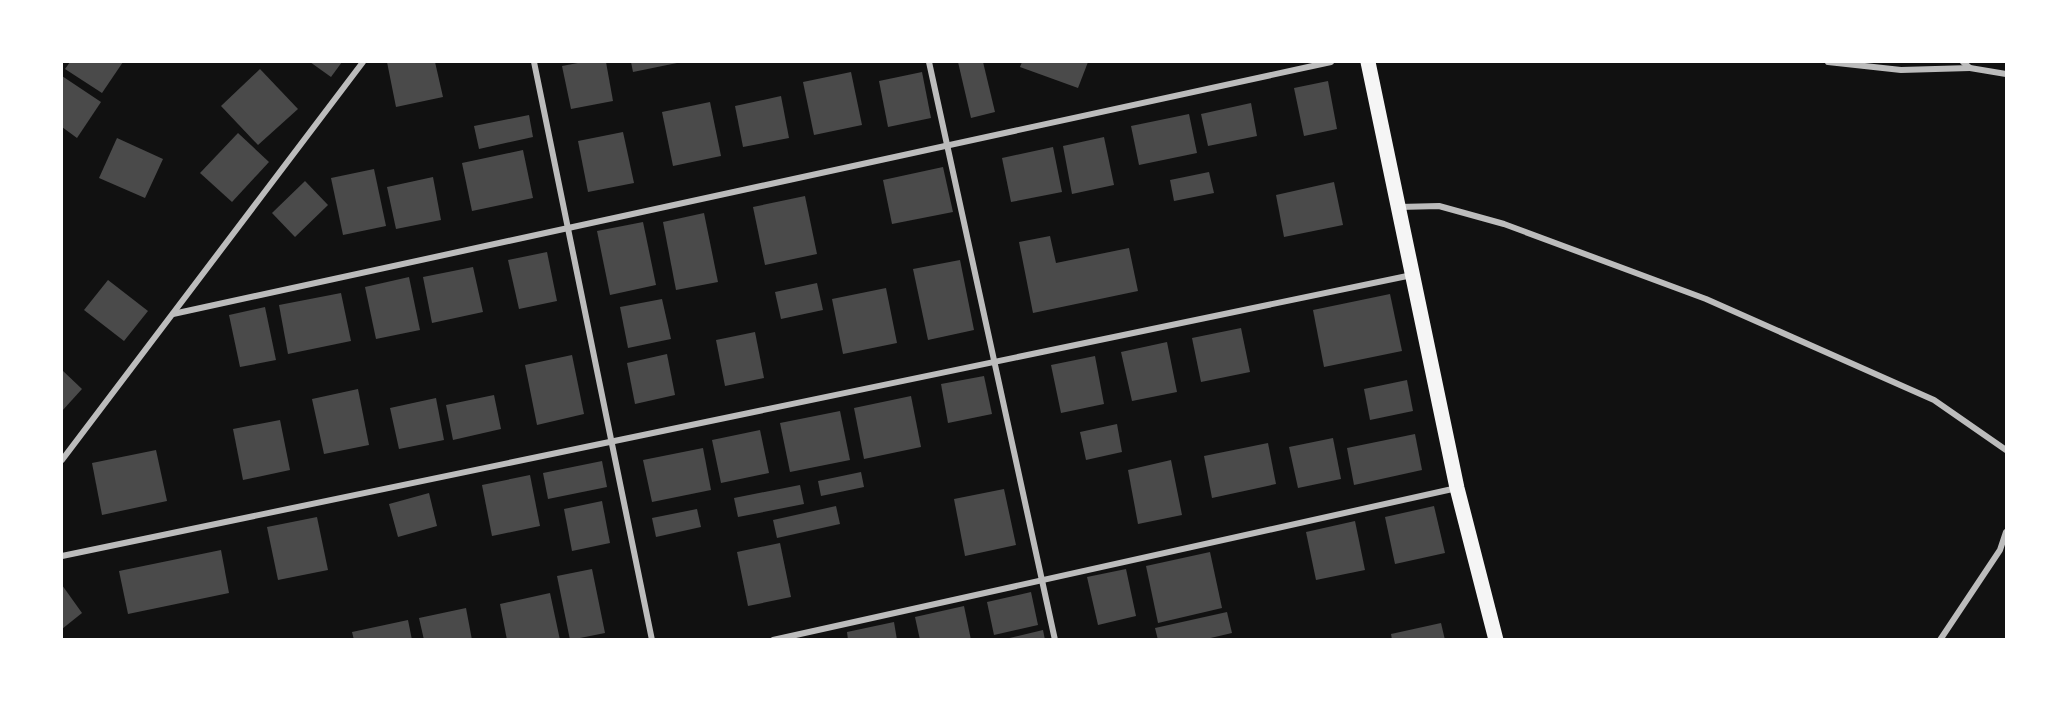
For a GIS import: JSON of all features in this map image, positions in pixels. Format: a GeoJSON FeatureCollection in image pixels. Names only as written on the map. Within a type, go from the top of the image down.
{"type":"FeatureCollection","features":[{"type":"Feature","properties":{"kind":"main road"},"geometry":{"type":"LineString","coordinates":[[1368,62],[1457,488],[1496,639]]}},
{"type":"Feature","properties":{"kind":"street"},"geometry":{"type":"LineString","coordinates":[[62,460],[363,62]]}},
{"type":"Feature","properties":{"kind":"street"},"geometry":{"type":"LineString","coordinates":[[534,62],[652,639]]}},
{"type":"Feature","properties":{"kind":"street"},"geometry":{"type":"LineString","coordinates":[[929,62],[1055,639]]}},
{"type":"Feature","properties":{"kind":"street"},"geometry":{"type":"LineString","coordinates":[[173,314],[1331,62]]}},
{"type":"Feature","properties":{"kind":"street"},"geometry":{"type":"LineString","coordinates":[[1828,62],[1901,70],[1970,68],[2007,74]]}},
{"type":"Feature","properties":{"kind":"street"},"geometry":{"type":"LineString","coordinates":[[1964,62],[1970,68]]}},
{"type":"Feature","properties":{"kind":"street"},"geometry":{"type":"LineString","coordinates":[[1398,207],[1439,206],[1504,224],[1706,299],[1934,400],[2007,450]]}},
{"type":"Feature","properties":{"kind":"street"},"geometry":{"type":"LineString","coordinates":[[62,556],[1413,275]]}},
{"type":"Feature","properties":{"kind":"street"},"geometry":{"type":"LineString","coordinates":[[772,639],[1457,488]]}},
{"type":"Feature","properties":{"kind":"street"},"geometry":{"type":"LineString","coordinates":[[1940,639],[2000,550],[2007,532]]}},
{"type":"Feature","properties":{"kind":"building"},"geometry":{"type":"Polygon","coordinates":[[[70,62],[123,62],[102,93],[65,69],[70,62]]]}},
{"type":"Feature","properties":{"kind":"building"},"geometry":{"type":"Polygon","coordinates":[[[310,62],[342,62],[331,77],[310,62]]]}},
{"type":"Feature","properties":{"kind":"building"},"geometry":{"type":"Polygon","coordinates":[[[387,62],[435,62],[443,97],[396,107],[387,62]]]}},
{"type":"Feature","properties":{"kind":"building"},"geometry":{"type":"Polygon","coordinates":[[[583,62],[606,62],[613,101],[571,109],[562,66],[583,62]]]}},
{"type":"Feature","properties":{"kind":"building"},"geometry":{"type":"Polygon","coordinates":[[[631,62],[677,62],[677,63],[633,72],[631,62]]]}},
{"type":"Feature","properties":{"kind":"building"},"geometry":{"type":"Polygon","coordinates":[[[958,62],[983,62],[995,112],[971,118],[958,62]]]}},
{"type":"Feature","properties":{"kind":"building"},"geometry":{"type":"Polygon","coordinates":[[[1022,62],[1088,62],[1078,88],[1020,67],[1022,62]]]}},
{"type":"Feature","properties":{"kind":"building"},"geometry":{"type":"Polygon","coordinates":[[[260,69],[298,109],[258,145],[221,106],[260,69]]]}},
{"type":"Feature","properties":{"kind":"building"},"geometry":{"type":"Polygon","coordinates":[[[851,72],[862,125],[814,135],[803,82],[851,72]]]}},
{"type":"Feature","properties":{"kind":"building"},"geometry":{"type":"Polygon","coordinates":[[[922,72],[931,118],[888,127],[879,81],[922,72]]]}},
{"type":"Feature","properties":{"kind":"building"},"geometry":{"type":"Polygon","coordinates":[[[62,76],[101,102],[77,138],[62,127],[62,76]]]}},
{"type":"Feature","properties":{"kind":"building"},"geometry":{"type":"Polygon","coordinates":[[[1328,81],[1337,129],[1304,136],[1294,88],[1328,81]]]}},
{"type":"Feature","properties":{"kind":"building"},"geometry":{"type":"Polygon","coordinates":[[[781,96],[789,138],[743,147],[735,106],[781,96]]]}},
{"type":"Feature","properties":{"kind":"building"},"geometry":{"type":"Polygon","coordinates":[[[710,102],[721,156],[673,166],[662,112],[710,102]]]}},
{"type":"Feature","properties":{"kind":"building"},"geometry":{"type":"Polygon","coordinates":[[[1251,103],[1257,136],[1208,146],[1201,114],[1251,103]]]}},
{"type":"Feature","properties":{"kind":"building"},"geometry":{"type":"Polygon","coordinates":[[[1189,114],[1197,153],[1139,165],[1131,126],[1189,114]]]}},
{"type":"Feature","properties":{"kind":"building"},"geometry":{"type":"Polygon","coordinates":[[[529,115],[533,137],[479,149],[474,126],[529,115]]]}},
{"type":"Feature","properties":{"kind":"building"},"geometry":{"type":"Polygon","coordinates":[[[623,132],[634,183],[588,192],[578,141],[623,132]]]}},
{"type":"Feature","properties":{"kind":"building"},"geometry":{"type":"Polygon","coordinates":[[[238,133],[269,162],[232,202],[200,173],[238,133]]]}},
{"type":"Feature","properties":{"kind":"building"},"geometry":{"type":"Polygon","coordinates":[[[1104,137],[1114,185],[1072,194],[1063,146],[1104,137]]]}},
{"type":"Feature","properties":{"kind":"building"},"geometry":{"type":"Polygon","coordinates":[[[117,138],[163,159],[145,198],[99,178],[117,138]]]}},
{"type":"Feature","properties":{"kind":"building"},"geometry":{"type":"Polygon","coordinates":[[[1053,147],[1062,192],[1011,202],[1002,158],[1053,147]]]}},
{"type":"Feature","properties":{"kind":"building"},"geometry":{"type":"Polygon","coordinates":[[[523,150],[533,198],[472,211],[462,163],[523,150]]]}},
{"type":"Feature","properties":{"kind":"building"},"geometry":{"type":"Polygon","coordinates":[[[943,167],[953,212],[892,224],[883,180],[943,167]]]}},
{"type":"Feature","properties":{"kind":"building"},"geometry":{"type":"Polygon","coordinates":[[[374,169],[386,226],[343,235],[331,178],[374,169]]]}},
{"type":"Feature","properties":{"kind":"building"},"geometry":{"type":"Polygon","coordinates":[[[1209,172],[1214,193],[1174,201],[1170,180],[1209,172]]]}},
{"type":"Feature","properties":{"kind":"building"},"geometry":{"type":"Polygon","coordinates":[[[433,177],[441,220],[396,229],[387,187],[433,177]]]}},
{"type":"Feature","properties":{"kind":"building"},"geometry":{"type":"Polygon","coordinates":[[[305,181],[328,205],[295,237],[272,213],[305,181]]]}},
{"type":"Feature","properties":{"kind":"building"},"geometry":{"type":"Polygon","coordinates":[[[1334,182],[1343,225],[1284,237],[1276,195],[1334,182]]]}},
{"type":"Feature","properties":{"kind":"building"},"geometry":{"type":"Polygon","coordinates":[[[805,196],[817,254],[765,265],[753,207],[805,196]]]}},
{"type":"Feature","properties":{"kind":"building"},"geometry":{"type":"Polygon","coordinates":[[[704,213],[718,282],[676,290],[663,222],[704,213]]]}},
{"type":"Feature","properties":{"kind":"building"},"geometry":{"type":"Polygon","coordinates":[[[643,222],[656,285],[610,295],[597,231],[643,222]]]}},
{"type":"Feature","properties":{"kind":"building"},"geometry":{"type":"Polygon","coordinates":[[[1050,236],[1056,263],[1129,248],[1138,291],[1033,313],[1019,242],[1050,236]]]}},
{"type":"Feature","properties":{"kind":"building"},"geometry":{"type":"Polygon","coordinates":[[[547,252],[557,301],[519,309],[508,260],[547,252]]]}},
{"type":"Feature","properties":{"kind":"building"},"geometry":{"type":"Polygon","coordinates":[[[960,260],[974,330],[928,340],[913,269],[960,260]]]}},
{"type":"Feature","properties":{"kind":"building"},"geometry":{"type":"Polygon","coordinates":[[[473,267],[483,312],[432,323],[423,277],[473,267]]]}},
{"type":"Feature","properties":{"kind":"building"},"geometry":{"type":"Polygon","coordinates":[[[409,277],[420,330],[376,339],[365,287],[409,277]]]}},
{"type":"Feature","properties":{"kind":"building"},"geometry":{"type":"Polygon","coordinates":[[[108,280],[148,311],[124,341],[84,310],[108,280]]]}},
{"type":"Feature","properties":{"kind":"building"},"geometry":{"type":"Polygon","coordinates":[[[817,283],[823,310],[781,319],[775,292],[817,283]]]}},
{"type":"Feature","properties":{"kind":"building"},"geometry":{"type":"Polygon","coordinates":[[[886,288],[897,343],[843,354],[832,299],[886,288]]]}},
{"type":"Feature","properties":{"kind":"building"},"geometry":{"type":"Polygon","coordinates":[[[341,293],[351,341],[288,354],[279,305],[341,293]]]}},
{"type":"Feature","properties":{"kind":"building"},"geometry":{"type":"Polygon","coordinates":[[[1390,294],[1402,351],[1324,367],[1313,310],[1390,294]]]}},
{"type":"Feature","properties":{"kind":"building"},"geometry":{"type":"Polygon","coordinates":[[[662,299],[671,339],[628,348],[620,307],[662,299]]]}},
{"type":"Feature","properties":{"kind":"building"},"geometry":{"type":"Polygon","coordinates":[[[265,307],[276,360],[240,367],[229,315],[265,307]]]}},
{"type":"Feature","properties":{"kind":"building"},"geometry":{"type":"Polygon","coordinates":[[[1241,328],[1250,372],[1201,382],[1192,338],[1241,328]]]}},
{"type":"Feature","properties":{"kind":"building"},"geometry":{"type":"Polygon","coordinates":[[[755,332],[764,378],[725,386],[716,340],[755,332]]]}},
{"type":"Feature","properties":{"kind":"building"},"geometry":{"type":"Polygon","coordinates":[[[1167,342],[1177,392],[1132,401],[1121,352],[1167,342]]]}},
{"type":"Feature","properties":{"kind":"building"},"geometry":{"type":"Polygon","coordinates":[[[667,354],[675,395],[635,404],[627,363],[667,354]]]}},
{"type":"Feature","properties":{"kind":"building"},"geometry":{"type":"Polygon","coordinates":[[[572,355],[584,414],[537,425],[525,365],[572,355]]]}},
{"type":"Feature","properties":{"kind":"building"},"geometry":{"type":"Polygon","coordinates":[[[1095,356],[1104,404],[1061,413],[1051,365],[1095,356]]]}},
{"type":"Feature","properties":{"kind":"building"},"geometry":{"type":"Polygon","coordinates":[[[62,370],[82,389],[62,411],[62,370]]]}},
{"type":"Feature","properties":{"kind":"building"},"geometry":{"type":"Polygon","coordinates":[[[984,376],[992,414],[948,423],[941,384],[984,376]]]}},
{"type":"Feature","properties":{"kind":"building"},"geometry":{"type":"Polygon","coordinates":[[[1407,380],[1413,411],[1370,420],[1364,389],[1407,380]]]}},
{"type":"Feature","properties":{"kind":"building"},"geometry":{"type":"Polygon","coordinates":[[[358,389],[369,445],[324,454],[312,399],[358,389]]]}},
{"type":"Feature","properties":{"kind":"building"},"geometry":{"type":"Polygon","coordinates":[[[494,395],[501,429],[453,440],[446,405],[494,395]]]}},
{"type":"Feature","properties":{"kind":"building"},"geometry":{"type":"Polygon","coordinates":[[[911,396],[921,447],[864,459],[854,408],[911,396]]]}},
{"type":"Feature","properties":{"kind":"building"},"geometry":{"type":"Polygon","coordinates":[[[436,398],[444,440],[399,449],[390,408],[436,398]]]}},
{"type":"Feature","properties":{"kind":"building"},"geometry":{"type":"Polygon","coordinates":[[[840,411],[850,460],[790,472],[780,423],[840,411]]]}},
{"type":"Feature","properties":{"kind":"building"},"geometry":{"type":"Polygon","coordinates":[[[280,420],[290,470],[243,480],[233,429],[280,420]]]}},
{"type":"Feature","properties":{"kind":"building"},"geometry":{"type":"Polygon","coordinates":[[[1117,424],[1122,452],[1086,460],[1080,432],[1117,424]]]}},
{"type":"Feature","properties":{"kind":"building"},"geometry":{"type":"Polygon","coordinates":[[[760,430],[769,473],[721,483],[712,440],[760,430]]]}},
{"type":"Feature","properties":{"kind":"building"},"geometry":{"type":"Polygon","coordinates":[[[1415,434],[1422,470],[1354,485],[1347,448],[1415,434]]]}},
{"type":"Feature","properties":{"kind":"building"},"geometry":{"type":"Polygon","coordinates":[[[1333,438],[1341,479],[1298,488],[1289,447],[1333,438]]]}},
{"type":"Feature","properties":{"kind":"building"},"geometry":{"type":"Polygon","coordinates":[[[1268,443],[1276,484],[1212,498],[1204,456],[1268,443]]]}},
{"type":"Feature","properties":{"kind":"building"},"geometry":{"type":"Polygon","coordinates":[[[703,448],[711,490],[652,502],[643,460],[703,448]]]}},
{"type":"Feature","properties":{"kind":"building"},"geometry":{"type":"Polygon","coordinates":[[[156,450],[167,501],[102,515],[92,463],[156,450]]]}},
{"type":"Feature","properties":{"kind":"building"},"geometry":{"type":"Polygon","coordinates":[[[1171,460],[1182,515],[1138,524],[1128,470],[1171,460]]]}},
{"type":"Feature","properties":{"kind":"building"},"geometry":{"type":"Polygon","coordinates":[[[602,461],[607,487],[548,499],[543,473],[602,461]]]}},
{"type":"Feature","properties":{"kind":"building"},"geometry":{"type":"Polygon","coordinates":[[[861,472],[864,487],[821,496],[818,481],[861,472]]]}},
{"type":"Feature","properties":{"kind":"building"},"geometry":{"type":"Polygon","coordinates":[[[530,475],[540,526],[492,536],[482,485],[530,475]]]}},
{"type":"Feature","properties":{"kind":"building"},"geometry":{"type":"Polygon","coordinates":[[[800,485],[804,504],[738,517],[734,498],[800,485]]]}},
{"type":"Feature","properties":{"kind":"building"},"geometry":{"type":"Polygon","coordinates":[[[1004,489],[1016,545],[965,556],[954,499],[1004,489]]]}},
{"type":"Feature","properties":{"kind":"building"},"geometry":{"type":"Polygon","coordinates":[[[429,493],[437,526],[398,537],[389,504],[429,493]]]}},
{"type":"Feature","properties":{"kind":"building"},"geometry":{"type":"Polygon","coordinates":[[[602,501],[610,543],[572,551],[564,509],[602,501]]]}},
{"type":"Feature","properties":{"kind":"building"},"geometry":{"type":"Polygon","coordinates":[[[836,506],[840,524],[777,538],[773,520],[836,506]]]}},
{"type":"Feature","properties":{"kind":"building"},"geometry":{"type":"Polygon","coordinates":[[[1434,506],[1445,553],[1395,564],[1385,517],[1434,506]]]}},
{"type":"Feature","properties":{"kind":"building"},"geometry":{"type":"Polygon","coordinates":[[[697,509],[701,527],[656,537],[652,518],[697,509]]]}},
{"type":"Feature","properties":{"kind":"building"},"geometry":{"type":"Polygon","coordinates":[[[317,517],[328,570],[278,580],[267,527],[317,517]]]}},
{"type":"Feature","properties":{"kind":"building"},"geometry":{"type":"Polygon","coordinates":[[[1355,521],[1365,570],[1316,580],[1306,532],[1355,521]]]}},
{"type":"Feature","properties":{"kind":"building"},"geometry":{"type":"Polygon","coordinates":[[[780,543],[791,597],[748,606],[737,552],[780,543]]]}},
{"type":"Feature","properties":{"kind":"building"},"geometry":{"type":"Polygon","coordinates":[[[221,550],[229,593],[128,614],[119,571],[221,550]]]}},
{"type":"Feature","properties":{"kind":"building"},"geometry":{"type":"Polygon","coordinates":[[[1210,552],[1222,608],[1158,623],[1146,566],[1210,552]]]}},
{"type":"Feature","properties":{"kind":"building"},"geometry":{"type":"Polygon","coordinates":[[[592,569],[605,633],[570,640],[557,576],[592,569]]]}},
{"type":"Feature","properties":{"kind":"building"},"geometry":{"type":"Polygon","coordinates":[[[1126,569],[1136,616],[1098,625],[1087,577],[1126,569]]]}},
{"type":"Feature","properties":{"kind":"building"},"geometry":{"type":"Polygon","coordinates":[[[62,585],[82,613],[62,629],[62,585]]]}},
{"type":"Feature","properties":{"kind":"building"},"geometry":{"type":"Polygon","coordinates":[[[1031,592],[1038,625],[994,635],[987,602],[1031,592]]]}},
{"type":"Feature","properties":{"kind":"building"},"geometry":{"type":"Polygon","coordinates":[[[550,593],[560,640],[507,640],[500,604],[550,593]]]}},
{"type":"Feature","properties":{"kind":"building"},"geometry":{"type":"Polygon","coordinates":[[[964,606],[971,640],[920,640],[915,617],[964,606]]]}},
{"type":"Feature","properties":{"kind":"building"},"geometry":{"type":"Polygon","coordinates":[[[466,608],[472,640],[424,640],[419,618],[466,608]]]}},
{"type":"Feature","properties":{"kind":"building"},"geometry":{"type":"Polygon","coordinates":[[[1227,612],[1232,633],[1202,640],[1158,640],[1155,628],[1227,612]]]}},
{"type":"Feature","properties":{"kind":"building"},"geometry":{"type":"Polygon","coordinates":[[[408,620],[412,640],[354,640],[352,632],[408,620]]]}},
{"type":"Feature","properties":{"kind":"building"},"geometry":{"type":"Polygon","coordinates":[[[894,622],[897,640],[848,640],[847,632],[894,622]]]}},
{"type":"Feature","properties":{"kind":"building"},"geometry":{"type":"Polygon","coordinates":[[[1441,623],[1445,640],[1392,640],[1391,634],[1441,623]]]}},
{"type":"Feature","properties":{"kind":"building"},"geometry":{"type":"Polygon","coordinates":[[[1043,630],[1045,640],[1005,640],[1005,639],[1043,630]]]}}]}
